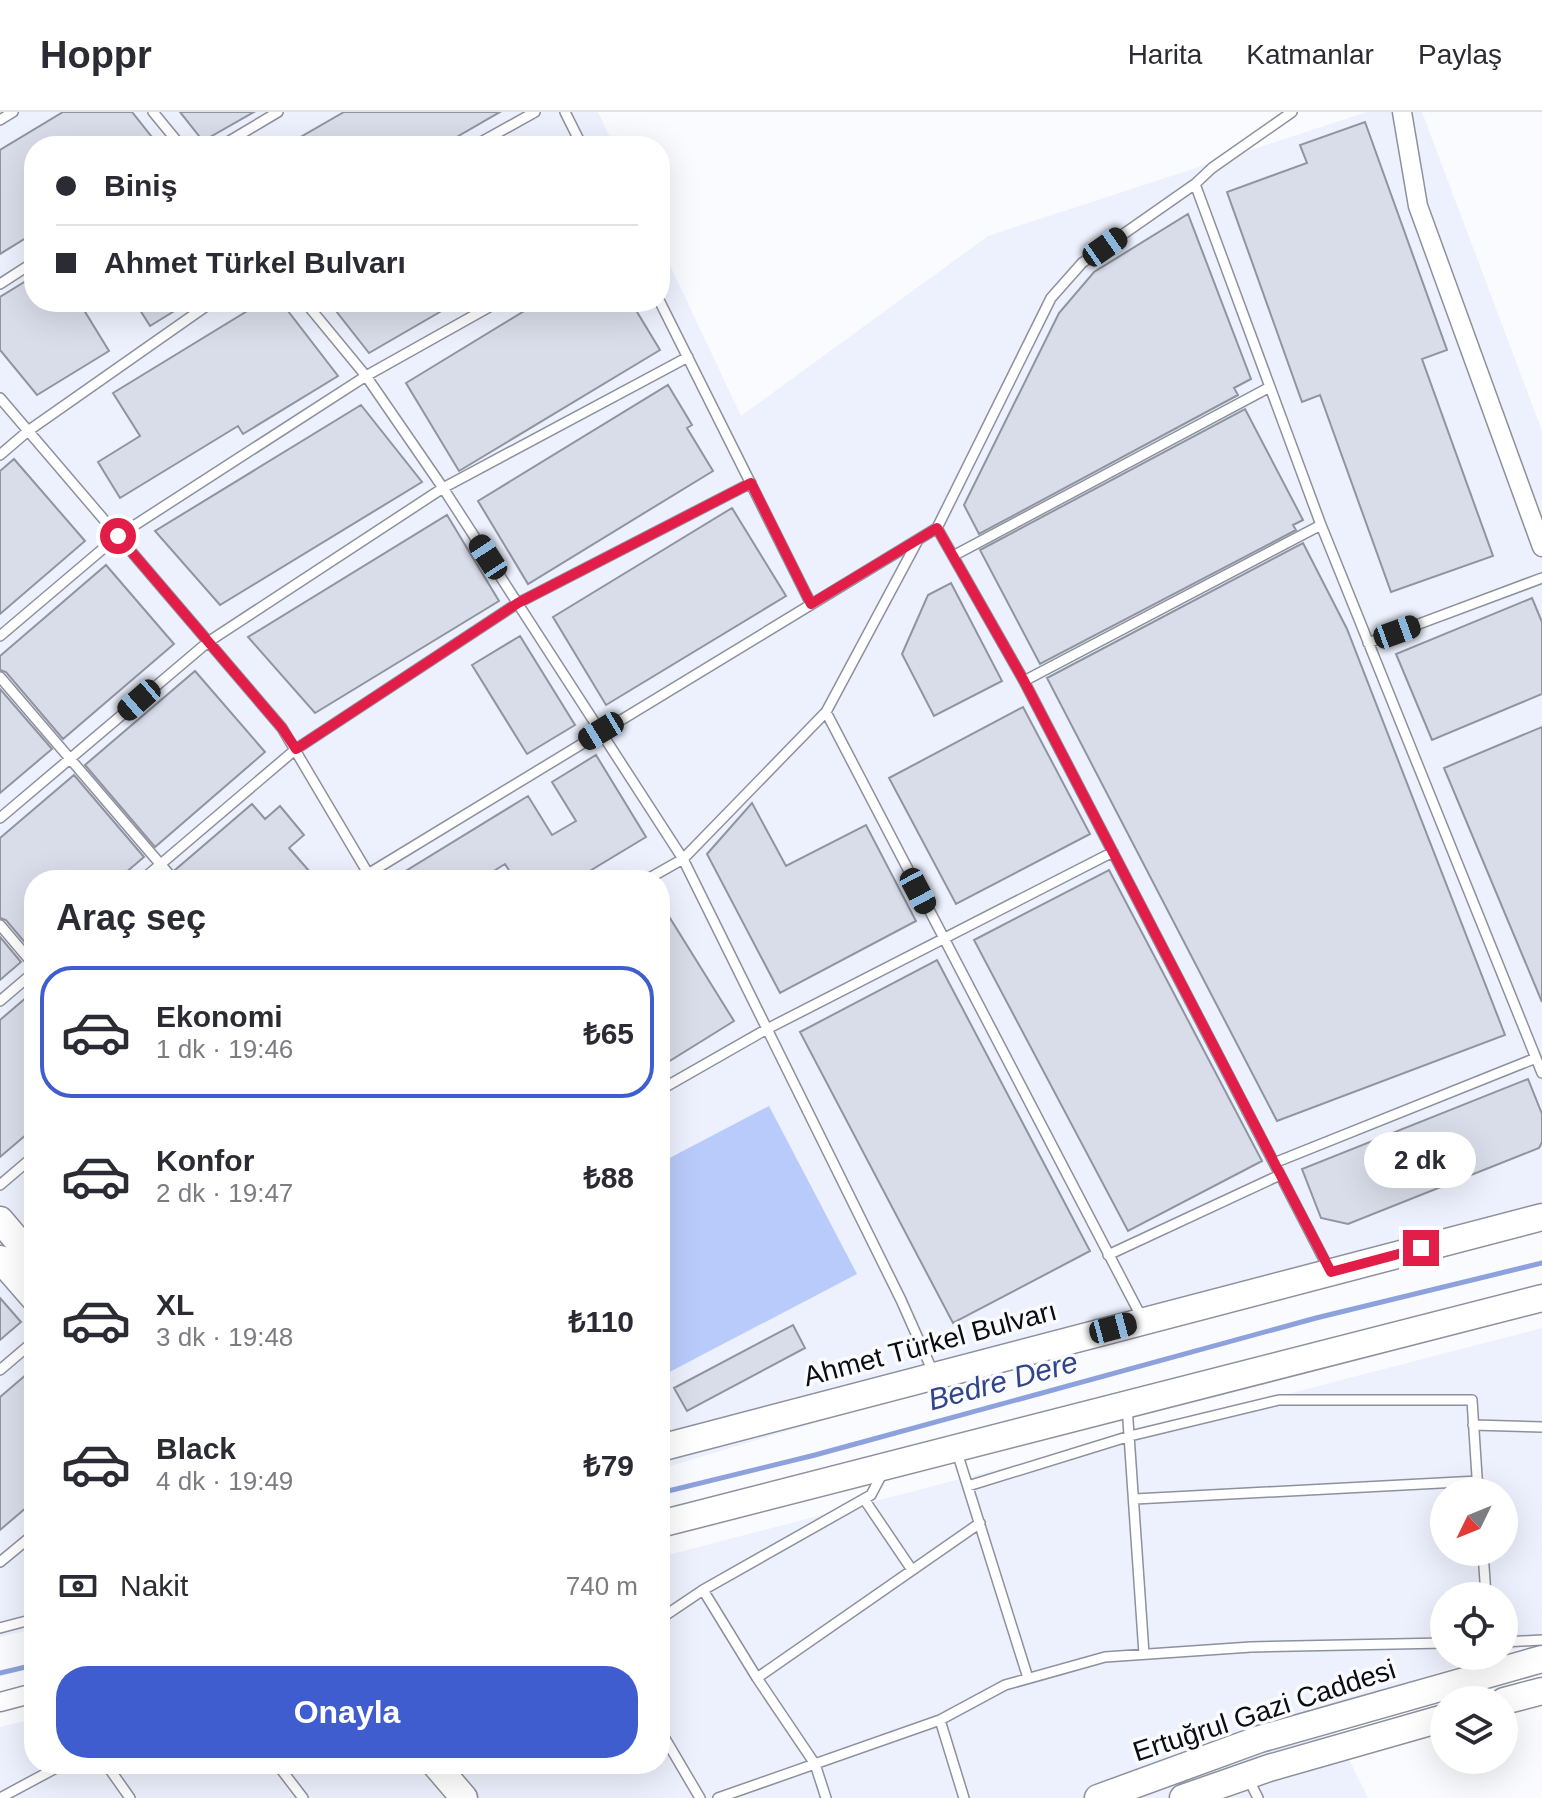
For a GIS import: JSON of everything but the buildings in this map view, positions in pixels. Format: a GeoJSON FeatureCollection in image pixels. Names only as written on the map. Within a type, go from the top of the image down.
{"type":"FeatureCollection","features":[{"type":"Feature","properties":{"kind":"street"},"geometry":{"type":"LineString","coordinates":[[1402,112],[1418,206],[1542,547]]}},
{"type":"Feature","properties":{"kind":"street","name":"Ahmet Türkel Bulvarı"},"geometry":{"type":"LineString","coordinates":[[670,1445],[1542,1217]]}},
{"type":"Feature","properties":{"kind":"street"},"geometry":{"type":"LineString","coordinates":[[0,1220],[24,1248]]}},
{"type":"Feature","properties":{"kind":"street"},"geometry":{"type":"LineString","coordinates":[[0,1259],[24,1287]]}},
{"type":"Feature","properties":{"kind":"street"},"geometry":{"type":"LineString","coordinates":[[670,1521],[1542,1298]]}},
{"type":"Feature","properties":{"kind":"street","name":"Ertuğrul Gazi Caddesi"},"geometry":{"type":"LineString","coordinates":[[1098,1798],[1260,1739],[1491,1669],[1542,1659]]}},
{"type":"Feature","properties":{"kind":"street"},"geometry":{"type":"LineString","coordinates":[[1518,1697],[1542,1691]]}},
{"type":"Feature","properties":{"kind":"street"},"geometry":{"type":"LineString","coordinates":[[0,1702],[24,1696]]}},
{"type":"Feature","properties":{"kind":"street","name":"Ertuğrul Gazi Caddesi"},"geometry":{"type":"LineString","coordinates":[[1183,1798],[1252,1787],[1430,1723]]}},
{"type":"Feature","properties":{"kind":"street"},"geometry":{"type":"LineString","coordinates":[[447,1774],[464,1798]]}},
{"type":"Feature","properties":{"kind":"lane"},"geometry":{"type":"LineString","coordinates":[[0,120],[13,112]]}},
{"type":"Feature","properties":{"kind":"lane"},"geometry":{"type":"LineString","coordinates":[[153,112],[173,136]]}},
{"type":"Feature","properties":{"kind":"lane"},"geometry":{"type":"LineString","coordinates":[[238,136],[278,112]]}},
{"type":"Feature","properties":{"kind":"lane"},"geometry":{"type":"LineString","coordinates":[[492,136],[535,112]]}},
{"type":"Feature","properties":{"kind":"lane"},"geometry":{"type":"LineString","coordinates":[[565,112],[577,136]]}},
{"type":"Feature","properties":{"kind":"lane"},"geometry":{"type":"LineString","coordinates":[[380,870],[601,731],[937,528],[1051,298],[1082,263],[1292,112]]}},
{"type":"Feature","properties":{"kind":"lane"},"geometry":{"type":"LineString","coordinates":[[1195,184],[1321,525],[1542,1073]]}},
{"type":"Feature","properties":{"kind":"lane"},"geometry":{"type":"LineString","coordinates":[[0,284],[24,268]]}},
{"type":"Feature","properties":{"kind":"lane"},"geometry":{"type":"LineString","coordinates":[[0,455],[28,431],[198,312]]}},
{"type":"Feature","properties":{"kind":"lane"},"geometry":{"type":"LineString","coordinates":[[313,312],[366,376],[443,488],[683,859],[901,1300],[934,1375]]}},
{"type":"Feature","properties":{"kind":"lane"},"geometry":{"type":"LineString","coordinates":[[0,636],[118,536],[366,376],[480,312]]}},
{"type":"Feature","properties":{"kind":"lane"},"geometry":{"type":"LineString","coordinates":[[665,312],[811,604]]}},
{"type":"Feature","properties":{"kind":"lane"},"geometry":{"type":"LineString","coordinates":[[0,818],[208,642],[443,488],[688,357]]}},
{"type":"Feature","properties":{"kind":"lane"},"geometry":{"type":"LineString","coordinates":[[953,556],[1270,387]]}},
{"type":"Feature","properties":{"kind":"lane"},"geometry":{"type":"LineString","coordinates":[[0,398],[282,728],[367,870]]}},
{"type":"Feature","properties":{"kind":"lane"},"geometry":{"type":"LineString","coordinates":[[154,870],[296,749],[518,603],[751,483]]}},
{"type":"Feature","properties":{"kind":"lane"},"geometry":{"type":"LineString","coordinates":[[1024,681],[1321,525]]}},
{"type":"Feature","properties":{"kind":"lane"},"geometry":{"type":"LineString","coordinates":[[937,528],[1024,681],[1331,1272]]}},
{"type":"Feature","properties":{"kind":"lane"},"geometry":{"type":"LineString","coordinates":[[664,870],[683,859],[826,712],[918,540]]}},
{"type":"Feature","properties":{"kind":"lane"},"geometry":{"type":"LineString","coordinates":[[1368,643],[1542,578]]}},
{"type":"Feature","properties":{"kind":"lane"},"geometry":{"type":"LineString","coordinates":[[0,677],[166,870]]}},
{"type":"Feature","properties":{"kind":"lane"},"geometry":{"type":"LineString","coordinates":[[826,712],[1143,1320]]}},
{"type":"Feature","properties":{"kind":"lane"},"geometry":{"type":"LineString","coordinates":[[670,1084],[767,1029],[1113,852]]}},
{"type":"Feature","properties":{"kind":"lane"},"geometry":{"type":"LineString","coordinates":[[0,925],[24,953]]}},
{"type":"Feature","properties":{"kind":"lane"},"geometry":{"type":"LineString","coordinates":[[0,1001],[24,981]]}},
{"type":"Feature","properties":{"kind":"lane"},"geometry":{"type":"LineString","coordinates":[[1274,1163],[1536,1058]]}},
{"type":"Feature","properties":{"kind":"lane"},"geometry":{"type":"LineString","coordinates":[[0,1185],[24,1165]]}},
{"type":"Feature","properties":{"kind":"lane"},"geometry":{"type":"LineString","coordinates":[[1108,1255],[1280,1175]]}},
{"type":"Feature","properties":{"kind":"lane"},"geometry":{"type":"LineString","coordinates":[[0,1370],[24,1350]]}},
{"type":"Feature","properties":{"kind":"lane"},"geometry":{"type":"LineString","coordinates":[[968,1486],[1130,1436],[1279,1400],[1472,1400],[1477,1478]]}},
{"type":"Feature","properties":{"kind":"lane"},"geometry":{"type":"LineString","coordinates":[[1127,1404],[1144,1654]]}},
{"type":"Feature","properties":{"kind":"lane"},"geometry":{"type":"LineString","coordinates":[[1473,1425],[1542,1427]]}},
{"type":"Feature","properties":{"kind":"lane"},"geometry":{"type":"LineString","coordinates":[[956,1448],[1028,1678]]}},
{"type":"Feature","properties":{"kind":"lane"},"geometry":{"type":"LineString","coordinates":[[670,1612],[703,1590],[871,1495],[886,1466]]}},
{"type":"Feature","properties":{"kind":"lane"},"geometry":{"type":"LineString","coordinates":[[1135,1499],[1430,1489]]}},
{"type":"Feature","properties":{"kind":"lane"},"geometry":{"type":"LineString","coordinates":[[864,1499],[912,1570]]}},
{"type":"Feature","properties":{"kind":"lane"},"geometry":{"type":"LineString","coordinates":[[757,1678],[980,1523]]}},
{"type":"Feature","properties":{"kind":"lane"},"geometry":{"type":"LineString","coordinates":[[0,1562],[24,1542]]}},
{"type":"Feature","properties":{"kind":"lane"},"geometry":{"type":"LineString","coordinates":[[703,1590],[815,1764],[826,1798]]}},
{"type":"Feature","properties":{"kind":"lane"},"geometry":{"type":"LineString","coordinates":[[0,1628],[24,1622]]}},
{"type":"Feature","properties":{"kind":"lane"},"geometry":{"type":"LineString","coordinates":[[1518,1641],[1542,1640]]}},
{"type":"Feature","properties":{"kind":"lane"},"geometry":{"type":"LineString","coordinates":[[718,1798],[940,1720],[1005,1685],[1105,1657],[1251,1647],[1430,1643]]}},
{"type":"Feature","properties":{"kind":"lane"},"geometry":{"type":"LineString","coordinates":[[940,1720],[964,1798]]}},
{"type":"Feature","properties":{"kind":"lane"},"geometry":{"type":"LineString","coordinates":[[670,1747],[700,1798]]}},
{"type":"Feature","properties":{"kind":"lane"},"geometry":{"type":"LineString","coordinates":[[0,1798],[45,1774]]}},
{"type":"Feature","properties":{"kind":"lane"},"geometry":{"type":"LineString","coordinates":[[112,1774],[130,1798]]}},
{"type":"Feature","properties":{"kind":"lane"},"geometry":{"type":"LineString","coordinates":[[285,1774],[303,1798]]}},
{"type":"Feature","properties":{"kind":"shaded area"},"geometry":{"type":"Polygon","coordinates":[[[0,112],[598,112],[609,136],[24,136],[24,312],[670,312],[670,265],[741,416],[988,236],[1367,112],[1422,112],[1542,431],[1542,1207],[670,1466],[670,870],[24,870],[24,1631],[0,1637],[0,112]]]}},
{"type":"Feature","properties":{"kind":"shaded area"},"geometry":{"type":"Polygon","coordinates":[[[769,1106],[857,1274],[670,1372],[670,1158],[769,1106]]]}},
{"type":"Feature","properties":{"kind":"shaded area"},"geometry":{"type":"Polygon","coordinates":[[[1542,1328],[1542,1640],[1518,1648],[1518,1582],[1430,1582],[1430,1670],[1446,1670],[1324,1708],[1368,1798],[0,1798],[0,1727],[24,1721],[24,1774],[670,1774],[670,1554],[1542,1328]]]}},
{"type":"Feature","properties":{"kind":"waterway","name":"Bedre Dere"},"geometry":{"type":"LineString","coordinates":[[670,1491],[815,1455],[1316,1318],[1542,1263]]}},
{"type":"Feature","properties":{"kind":"waterway","name":"Bedre Dere"},"geometry":{"type":"LineString","coordinates":[[0,1673],[24,1667]]}},
{"type":"Feature","properties":{"kind":"route"},"geometry":{"type":"LineString","coordinates":[[118,536],[282,728],[296,749],[518,603],[751,483],[811,604],[937,528],[1024,681],[1331,1272],[1421,1248]]}}]}
